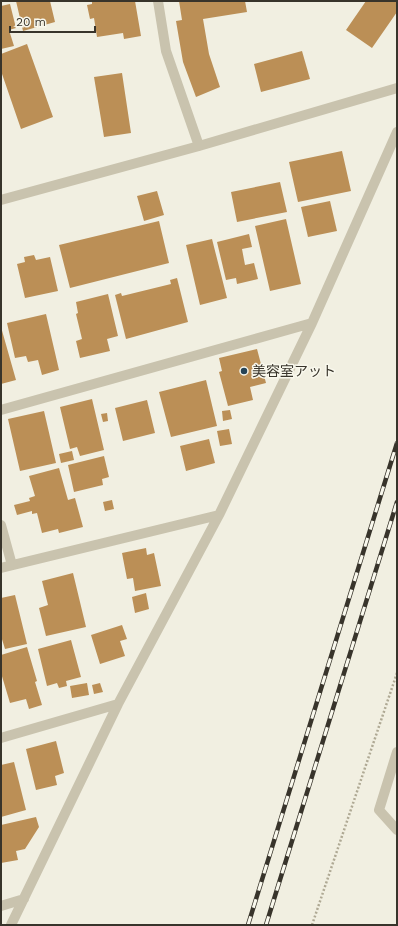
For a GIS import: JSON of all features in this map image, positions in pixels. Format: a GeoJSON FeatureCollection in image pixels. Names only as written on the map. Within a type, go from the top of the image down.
{"type":"FeatureCollection","features":[{"type":"Feature","properties":{"kind":"street"},"geometry":{"type":"LineString","coordinates":[[158,1],[166,51],[199,146]]}},
{"type":"Feature","properties":{"kind":"street"},"geometry":{"type":"LineString","coordinates":[[1,200],[199,146],[397,88]]}},
{"type":"Feature","properties":{"kind":"street"},"geometry":{"type":"LineString","coordinates":[[11,925],[118,704],[219,515],[312,323],[397,132]]}},
{"type":"Feature","properties":{"kind":"street"},"geometry":{"type":"LineString","coordinates":[[1,410],[312,323]]}},
{"type":"Feature","properties":{"kind":"street"},"geometry":{"type":"LineString","coordinates":[[1,568],[219,515]]}},
{"type":"Feature","properties":{"kind":"street"},"geometry":{"type":"LineString","coordinates":[[1,525],[12,565]]}},
{"type":"Feature","properties":{"kind":"street"},"geometry":{"type":"LineString","coordinates":[[1,738],[118,704]]}},
{"type":"Feature","properties":{"kind":"street"},"geometry":{"type":"LineString","coordinates":[[397,752],[380,810],[397,830]]}},
{"type":"Feature","properties":{"kind":"street"},"geometry":{"type":"LineString","coordinates":[[1,906],[24,899]]}},
{"type":"Feature","properties":{"kind":"path"},"geometry":{"type":"LineString","coordinates":[[312,925],[397,673]]}},
{"type":"Feature","properties":{"kind":"building"},"geometry":{"type":"Polygon","coordinates":[[[16,1],[50,1],[55,22],[23,31],[16,1]]]}},
{"type":"Feature","properties":{"kind":"building"},"geometry":{"type":"Polygon","coordinates":[[[92,1],[135,1],[141,36],[124,39],[123,33],[97,37],[94,18],[90,19],[87,5],[92,4],[92,1]]]}},
{"type":"Feature","properties":{"kind":"building"},"geometry":{"type":"Polygon","coordinates":[[[179,1],[245,1],[247,12],[203,19],[209,54],[220,87],[196,97],[183,62],[176,21],[182,20],[179,1]]]}},
{"type":"Feature","properties":{"kind":"building"},"geometry":{"type":"Polygon","coordinates":[[[366,1],[397,1],[397,12],[372,48],[346,30],[366,1]]]}},
{"type":"Feature","properties":{"kind":"building"},"geometry":{"type":"Polygon","coordinates":[[[10,4],[16,28],[9,30],[14,46],[1,49],[1,6],[10,4]]]}},
{"type":"Feature","properties":{"kind":"building"},"geometry":{"type":"Polygon","coordinates":[[[27,44],[53,117],[21,129],[1,71],[1,54],[27,44]]]}},
{"type":"Feature","properties":{"kind":"building"},"geometry":{"type":"Polygon","coordinates":[[[302,51],[310,79],[261,92],[254,64],[302,51]]]}},
{"type":"Feature","properties":{"kind":"building"},"geometry":{"type":"Polygon","coordinates":[[[122,73],[131,133],[104,137],[94,77],[122,73]]]}},
{"type":"Feature","properties":{"kind":"building"},"geometry":{"type":"Polygon","coordinates":[[[342,151],[351,191],[298,202],[289,162],[342,151]]]}},
{"type":"Feature","properties":{"kind":"building"},"geometry":{"type":"Polygon","coordinates":[[[280,182],[287,212],[237,222],[231,192],[280,182]]]}},
{"type":"Feature","properties":{"kind":"building"},"geometry":{"type":"Polygon","coordinates":[[[157,191],[164,215],[144,221],[137,196],[157,191]]]}},
{"type":"Feature","properties":{"kind":"building"},"geometry":{"type":"Polygon","coordinates":[[[330,201],[337,231],[308,237],[301,207],[330,201]]]}},
{"type":"Feature","properties":{"kind":"building"},"geometry":{"type":"Polygon","coordinates":[[[286,219],[301,284],[270,291],[255,226],[286,219]]]}},
{"type":"Feature","properties":{"kind":"building"},"geometry":{"type":"Polygon","coordinates":[[[159,221],[169,263],[70,288],[59,245],[159,221]]]}},
{"type":"Feature","properties":{"kind":"building"},"geometry":{"type":"Polygon","coordinates":[[[249,234],[252,247],[242,249],[245,265],[254,263],[258,279],[237,284],[236,278],[226,280],[217,242],[249,234]]]}},
{"type":"Feature","properties":{"kind":"building"},"geometry":{"type":"Polygon","coordinates":[[[212,239],[227,298],[200,305],[186,245],[212,239]]]}},
{"type":"Feature","properties":{"kind":"building"},"geometry":{"type":"Polygon","coordinates":[[[34,255],[36,260],[50,257],[58,291],[25,298],[17,264],[25,262],[24,257],[34,255]]]}},
{"type":"Feature","properties":{"kind":"building"},"geometry":{"type":"Polygon","coordinates":[[[177,278],[188,322],[126,339],[115,295],[121,293],[122,296],[171,284],[170,280],[177,278]]]}},
{"type":"Feature","properties":{"kind":"building"},"geometry":{"type":"Polygon","coordinates":[[[108,294],[118,336],[107,339],[110,351],[80,358],[76,341],[82,339],[76,314],[78,313],[76,302],[108,294]]]}},
{"type":"Feature","properties":{"kind":"building"},"geometry":{"type":"Polygon","coordinates":[[[46,314],[59,370],[42,375],[38,360],[28,362],[26,356],[15,358],[7,323],[46,314]]]}},
{"type":"Feature","properties":{"kind":"building"},"geometry":{"type":"Polygon","coordinates":[[[1,327],[16,380],[1,384],[1,327]]]}},
{"type":"Feature","properties":{"kind":"building"},"geometry":{"type":"Polygon","coordinates":[[[257,349],[266,383],[250,387],[253,400],[228,406],[219,372],[222,371],[219,358],[257,349]]]}},
{"type":"Feature","properties":{"kind":"building"},"geometry":{"type":"Polygon","coordinates":[[[206,380],[217,426],[171,437],[159,392],[206,380]]]}},
{"type":"Feature","properties":{"kind":"building"},"geometry":{"type":"Polygon","coordinates":[[[92,399],[104,450],[80,456],[77,447],[70,449],[60,407],[92,399]]]}},
{"type":"Feature","properties":{"kind":"building"},"geometry":{"type":"Polygon","coordinates":[[[147,400],[155,433],[123,441],[115,408],[147,400]]]}},
{"type":"Feature","properties":{"kind":"building"},"geometry":{"type":"Polygon","coordinates":[[[230,410],[232,419],[223,421],[222,411],[230,410]]]}},
{"type":"Feature","properties":{"kind":"building"},"geometry":{"type":"Polygon","coordinates":[[[44,411],[56,463],[20,471],[8,419],[44,411]]]}},
{"type":"Feature","properties":{"kind":"building"},"geometry":{"type":"Polygon","coordinates":[[[107,413],[108,421],[103,422],[101,414],[107,413]]]}},
{"type":"Feature","properties":{"kind":"building"},"geometry":{"type":"Polygon","coordinates":[[[229,429],[232,444],[220,446],[217,431],[229,429]]]}},
{"type":"Feature","properties":{"kind":"building"},"geometry":{"type":"Polygon","coordinates":[[[209,439],[215,463],[186,471],[180,446],[209,439]]]}},
{"type":"Feature","properties":{"kind":"building"},"geometry":{"type":"Polygon","coordinates":[[[72,451],[74,460],[61,463],[59,454],[72,451]]]}},
{"type":"Feature","properties":{"kind":"building"},"geometry":{"type":"Polygon","coordinates":[[[104,456],[109,477],[102,479],[103,485],[74,492],[68,465],[104,456]]]}},
{"type":"Feature","properties":{"kind":"building"},"geometry":{"type":"Polygon","coordinates":[[[59,468],[68,500],[75,498],[83,527],[59,533],[58,529],[42,533],[37,513],[32,514],[32,511],[17,515],[14,505],[30,501],[29,498],[35,496],[29,476],[59,468]]]}},
{"type":"Feature","properties":{"kind":"building"},"geometry":{"type":"Polygon","coordinates":[[[112,500],[114,509],[105,511],[103,502],[112,500]]]}},
{"type":"Feature","properties":{"kind":"building"},"geometry":{"type":"Polygon","coordinates":[[[146,548],[147,555],[154,553],[161,586],[135,591],[133,578],[127,579],[122,553],[146,548]]]}},
{"type":"Feature","properties":{"kind":"building"},"geometry":{"type":"Polygon","coordinates":[[[73,573],[86,627],[46,636],[39,608],[48,605],[42,581],[73,573]]]}},
{"type":"Feature","properties":{"kind":"building"},"geometry":{"type":"Polygon","coordinates":[[[146,593],[149,609],[135,613],[132,597],[146,593]]]}},
{"type":"Feature","properties":{"kind":"building"},"geometry":{"type":"Polygon","coordinates":[[[15,595],[27,644],[5,649],[1,636],[1,598],[15,595]]]}},
{"type":"Feature","properties":{"kind":"building"},"geometry":{"type":"Polygon","coordinates":[[[122,625],[127,639],[120,641],[125,656],[100,664],[91,635],[122,625]]]}},
{"type":"Feature","properties":{"kind":"building"},"geometry":{"type":"Polygon","coordinates":[[[71,640],[81,677],[66,681],[67,686],[59,688],[57,683],[47,686],[38,649],[71,640]]]}},
{"type":"Feature","properties":{"kind":"building"},"geometry":{"type":"Polygon","coordinates":[[[27,647],[42,705],[29,709],[26,699],[10,703],[1,673],[1,655],[27,647]]]}},
{"type":"Feature","properties":{"kind":"building"},"geometry":{"type":"Polygon","coordinates":[[[87,683],[89,695],[72,698],[70,686],[87,683]]]}},
{"type":"Feature","properties":{"kind":"building"},"geometry":{"type":"Polygon","coordinates":[[[100,683],[103,692],[94,694],[92,685],[100,683]]]}},
{"type":"Feature","properties":{"kind":"building"},"geometry":{"type":"Polygon","coordinates":[[[56,741],[64,773],[55,776],[57,785],[36,790],[26,749],[56,741]]]}},
{"type":"Feature","properties":{"kind":"building"},"geometry":{"type":"Polygon","coordinates":[[[14,762],[26,810],[1,817],[1,765],[14,762]]]}},
{"type":"Feature","properties":{"kind":"building"},"geometry":{"type":"Polygon","coordinates":[[[36,817],[39,827],[25,849],[16,851],[18,860],[1,863],[1,825],[36,817]]]}},
{"type":"Feature","properties":{"kind":"railway"},"geometry":{"type":"LineString","coordinates":[[248,925],[397,443]]}},
{"type":"Feature","properties":{"kind":"railway"},"geometry":{"type":"LineString","coordinates":[[266,925],[397,502]]}},
{"type":"Feature","properties":{"kind":"place","name":"美容室アット"},"geometry":{"type":"Point","coordinates":[244,371]}}]}
